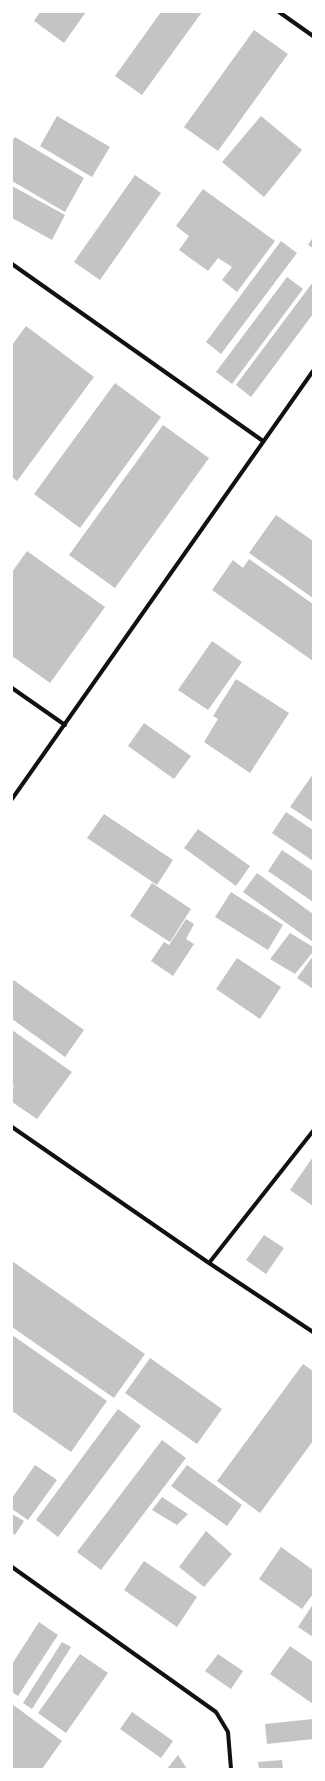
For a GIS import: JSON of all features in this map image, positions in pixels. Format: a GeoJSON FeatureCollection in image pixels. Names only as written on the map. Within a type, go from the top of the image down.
{"type":"FeatureCollection","features":[{"type":"Feature","properties":{"kind":"street"},"geometry":{"type":"LineString","coordinates":[[279,12],[313,36]]}},
{"type":"Feature","properties":{"kind":"street"},"geometry":{"type":"LineString","coordinates":[[12,264],[263,441]]}},
{"type":"Feature","properties":{"kind":"street"},"geometry":{"type":"LineString","coordinates":[[12,799],[313,371]]}},
{"type":"Feature","properties":{"kind":"street"},"geometry":{"type":"LineString","coordinates":[[12,688],[65,725]]}},
{"type":"Feature","properties":{"kind":"street"},"geometry":{"type":"LineString","coordinates":[[12,1127],[209,1263],[313,1332]]}},
{"type":"Feature","properties":{"kind":"street"},"geometry":{"type":"LineString","coordinates":[[209,1263],[313,1131]]}},
{"type":"Feature","properties":{"kind":"street"},"geometry":{"type":"LineString","coordinates":[[12,1567],[216,1712],[228,1732],[231,1769]]}},
{"type":"Feature","properties":{"kind":"building"},"geometry":{"type":"Polygon","coordinates":[[[40,12],[86,12],[64,43],[34,21],[40,12]]]}},
{"type":"Feature","properties":{"kind":"building"},"geometry":{"type":"Polygon","coordinates":[[[161,12],[202,12],[142,95],[115,76],[161,12]]]}},
{"type":"Feature","properties":{"kind":"building"},"geometry":{"type":"Polygon","coordinates":[[[254,30],[288,54],[218,151],[184,127],[254,30]]]}},
{"type":"Feature","properties":{"kind":"building"},"geometry":{"type":"Polygon","coordinates":[[[57,116],[110,147],[92,177],[40,146],[57,116]]]}},
{"type":"Feature","properties":{"kind":"building"},"geometry":{"type":"Polygon","coordinates":[[[261,116],[302,150],[264,197],[222,162],[261,116]]]}},
{"type":"Feature","properties":{"kind":"building"},"geometry":{"type":"Polygon","coordinates":[[[15,137],[84,178],[65,212],[12,181],[12,141],[15,137]]]}},
{"type":"Feature","properties":{"kind":"building"},"geometry":{"type":"Polygon","coordinates":[[[135,175],[161,193],[100,280],[74,262],[135,175]]]}},
{"type":"Feature","properties":{"kind":"building"},"geometry":{"type":"Polygon","coordinates":[[[12,186],[65,215],[52,240],[12,218],[12,186]]]}},
{"type":"Feature","properties":{"kind":"building"},"geometry":{"type":"Polygon","coordinates":[[[203,189],[275,241],[237,292],[222,280],[232,267],[218,258],[208,271],[179,250],[189,236],[176,226],[203,189]]]}},
{"type":"Feature","properties":{"kind":"building"},"geometry":{"type":"Polygon","coordinates":[[[313,237],[313,248],[308,245],[313,237]]]}},
{"type":"Feature","properties":{"kind":"building"},"geometry":{"type":"Polygon","coordinates":[[[281,241],[297,253],[221,354],[206,342],[281,241]]]}},
{"type":"Feature","properties":{"kind":"building"},"geometry":{"type":"Polygon","coordinates":[[[287,277],[303,289],[232,384],[216,372],[287,277]]]}},
{"type":"Feature","properties":{"kind":"building"},"geometry":{"type":"Polygon","coordinates":[[[313,282],[313,314],[251,397],[236,385],[313,282]]]}},
{"type":"Feature","properties":{"kind":"building"},"geometry":{"type":"Polygon","coordinates":[[[26,326],[94,377],[17,481],[12,477],[12,345],[26,326]]]}},
{"type":"Feature","properties":{"kind":"building"},"geometry":{"type":"Polygon","coordinates":[[[115,383],[161,417],[80,528],[34,494],[115,383]]]}},
{"type":"Feature","properties":{"kind":"building"},"geometry":{"type":"Polygon","coordinates":[[[163,425],[209,458],[115,588],[69,555],[163,425]]]}},
{"type":"Feature","properties":{"kind":"building"},"geometry":{"type":"Polygon","coordinates":[[[276,515],[313,541],[313,598],[249,553],[276,515]]]}},
{"type":"Feature","properties":{"kind":"building"},"geometry":{"type":"Polygon","coordinates":[[[27,551],[105,607],[50,683],[12,656],[12,572],[27,551]]]}},
{"type":"Feature","properties":{"kind":"building"},"geometry":{"type":"Polygon","coordinates":[[[249,559],[313,604],[313,661],[212,590],[233,560],[243,568],[249,559]]]}},
{"type":"Feature","properties":{"kind":"building"},"geometry":{"type":"Polygon","coordinates":[[[212,641],[242,662],[208,710],[178,690],[212,641]]]}},
{"type":"Feature","properties":{"kind":"building"},"geometry":{"type":"Polygon","coordinates":[[[236,679],[289,713],[250,773],[204,742],[218,719],[213,716],[236,679]]]}},
{"type":"Feature","properties":{"kind":"building"},"geometry":{"type":"Polygon","coordinates":[[[144,723],[191,756],[174,779],[128,746],[144,723]]]}},
{"type":"Feature","properties":{"kind":"building"},"geometry":{"type":"Polygon","coordinates":[[[313,774],[313,822],[290,807],[313,774]]]}},
{"type":"Feature","properties":{"kind":"building"},"geometry":{"type":"Polygon","coordinates":[[[286,812],[313,830],[313,861],[272,833],[286,812]]]}},
{"type":"Feature","properties":{"kind":"building"},"geometry":{"type":"Polygon","coordinates":[[[104,814],[173,860],[157,885],[87,838],[104,814]]]}},
{"type":"Feature","properties":{"kind":"building"},"geometry":{"type":"Polygon","coordinates":[[[198,829],[250,866],[236,886],[184,848],[198,829]]]}},
{"type":"Feature","properties":{"kind":"building"},"geometry":{"type":"Polygon","coordinates":[[[282,850],[313,871],[313,902],[268,871],[282,850]]]}},
{"type":"Feature","properties":{"kind":"building"},"geometry":{"type":"Polygon","coordinates":[[[257,873],[313,914],[313,942],[243,892],[257,873]]]}},
{"type":"Feature","properties":{"kind":"building"},"geometry":{"type":"Polygon","coordinates":[[[152,883],[191,909],[170,942],[130,916],[152,883]]]}},
{"type":"Feature","properties":{"kind":"building"},"geometry":{"type":"Polygon","coordinates":[[[231,892],[283,925],[268,950],[215,917],[231,892]]]}},
{"type":"Feature","properties":{"kind":"building"},"geometry":{"type":"Polygon","coordinates":[[[186,919],[194,924],[186,939],[194,944],[173,976],[151,961],[164,942],[169,945],[186,919]]]}},
{"type":"Feature","properties":{"kind":"building"},"geometry":{"type":"Polygon","coordinates":[[[290,933],[313,947],[313,952],[295,974],[270,959],[290,933]]]}},
{"type":"Feature","properties":{"kind":"building"},"geometry":{"type":"Polygon","coordinates":[[[313,956],[313,989],[297,978],[313,956]]]}},
{"type":"Feature","properties":{"kind":"building"},"geometry":{"type":"Polygon","coordinates":[[[237,958],[281,987],[260,1019],[216,989],[237,958]]]}},
{"type":"Feature","properties":{"kind":"building"},"geometry":{"type":"Polygon","coordinates":[[[12,979],[84,1030],[65,1057],[12,1019],[12,979]]]}},
{"type":"Feature","properties":{"kind":"building"},"geometry":{"type":"Polygon","coordinates":[[[12,1030],[72,1072],[37,1119],[12,1102],[12,1090],[14,1087],[12,1086],[12,1030]]]}},
{"type":"Feature","properties":{"kind":"building"},"geometry":{"type":"Polygon","coordinates":[[[313,1157],[313,1206],[290,1190],[313,1157]]]}},
{"type":"Feature","properties":{"kind":"building"},"geometry":{"type":"Polygon","coordinates":[[[264,1235],[284,1248],[266,1274],[246,1260],[264,1235]]]}},
{"type":"Feature","properties":{"kind":"building"},"geometry":{"type":"Polygon","coordinates":[[[12,1261],[145,1354],[114,1398],[12,1327],[12,1261]]]}},
{"type":"Feature","properties":{"kind":"building"},"geometry":{"type":"Polygon","coordinates":[[[12,1335],[107,1401],[71,1452],[12,1411],[12,1335]]]}},
{"type":"Feature","properties":{"kind":"building"},"geometry":{"type":"Polygon","coordinates":[[[150,1358],[222,1409],[197,1444],[125,1393],[150,1358]]]}},
{"type":"Feature","properties":{"kind":"building"},"geometry":{"type":"Polygon","coordinates":[[[303,1364],[313,1371],[313,1441],[260,1513],[217,1481],[303,1364]]]}},
{"type":"Feature","properties":{"kind":"building"},"geometry":{"type":"Polygon","coordinates":[[[118,1409],[141,1426],[58,1537],[36,1520],[118,1409]]]}},
{"type":"Feature","properties":{"kind":"building"},"geometry":{"type":"Polygon","coordinates":[[[162,1440],[186,1458],[101,1570],[77,1552],[162,1440]]]}},
{"type":"Feature","properties":{"kind":"building"},"geometry":{"type":"Polygon","coordinates":[[[35,1465],[57,1480],[28,1520],[12,1509],[12,1498],[35,1465]]]}},
{"type":"Feature","properties":{"kind":"building"},"geometry":{"type":"Polygon","coordinates":[[[187,1465],[242,1505],[227,1526],[171,1486],[187,1465]]]}},
{"type":"Feature","properties":{"kind":"building"},"geometry":{"type":"Polygon","coordinates":[[[162,1497],[188,1514],[177,1525],[152,1510],[162,1497]]]}},
{"type":"Feature","properties":{"kind":"building"},"geometry":{"type":"Polygon","coordinates":[[[12,1514],[24,1521],[15,1535],[12,1533],[12,1514]]]}},
{"type":"Feature","properties":{"kind":"building"},"geometry":{"type":"Polygon","coordinates":[[[206,1531],[232,1554],[204,1587],[179,1567],[206,1531]]]}},
{"type":"Feature","properties":{"kind":"building"},"geometry":{"type":"Polygon","coordinates":[[[281,1547],[313,1570],[313,1594],[302,1609],[259,1579],[281,1547]]]}},
{"type":"Feature","properties":{"kind":"building"},"geometry":{"type":"Polygon","coordinates":[[[144,1561],[197,1597],[177,1627],[124,1590],[144,1561]]]}},
{"type":"Feature","properties":{"kind":"building"},"geometry":{"type":"Polygon","coordinates":[[[313,1604],[313,1637],[298,1627],[313,1604]]]}},
{"type":"Feature","properties":{"kind":"building"},"geometry":{"type":"Polygon","coordinates":[[[39,1622],[58,1635],[18,1696],[12,1692],[12,1664],[39,1622]]]}},
{"type":"Feature","properties":{"kind":"building"},"geometry":{"type":"Polygon","coordinates":[[[62,1642],[71,1647],[32,1709],[23,1703],[62,1642]]]}},
{"type":"Feature","properties":{"kind":"building"},"geometry":{"type":"Polygon","coordinates":[[[290,1646],[313,1662],[313,1704],[270,1674],[290,1646]]]}},
{"type":"Feature","properties":{"kind":"building"},"geometry":{"type":"Polygon","coordinates":[[[80,1654],[108,1673],[66,1733],[38,1713],[80,1654]]]}},
{"type":"Feature","properties":{"kind":"building"},"geometry":{"type":"Polygon","coordinates":[[[218,1654],[243,1671],[231,1689],[205,1671],[218,1654]]]}},
{"type":"Feature","properties":{"kind":"building"},"geometry":{"type":"Polygon","coordinates":[[[12,1704],[62,1741],[42,1769],[12,1769],[12,1704]]]}},
{"type":"Feature","properties":{"kind":"building"},"geometry":{"type":"Polygon","coordinates":[[[132,1712],[173,1741],[161,1758],[120,1729],[132,1712]]]}},
{"type":"Feature","properties":{"kind":"building"},"geometry":{"type":"Polygon","coordinates":[[[313,1719],[313,1739],[267,1744],[265,1724],[313,1719]]]}},
{"type":"Feature","properties":{"kind":"building"},"geometry":{"type":"Polygon","coordinates":[[[178,1755],[187,1769],[167,1769],[178,1755]]]}},
{"type":"Feature","properties":{"kind":"building"},"geometry":{"type":"Polygon","coordinates":[[[282,1760],[283,1769],[259,1769],[258,1762],[282,1760]]]}}]}
